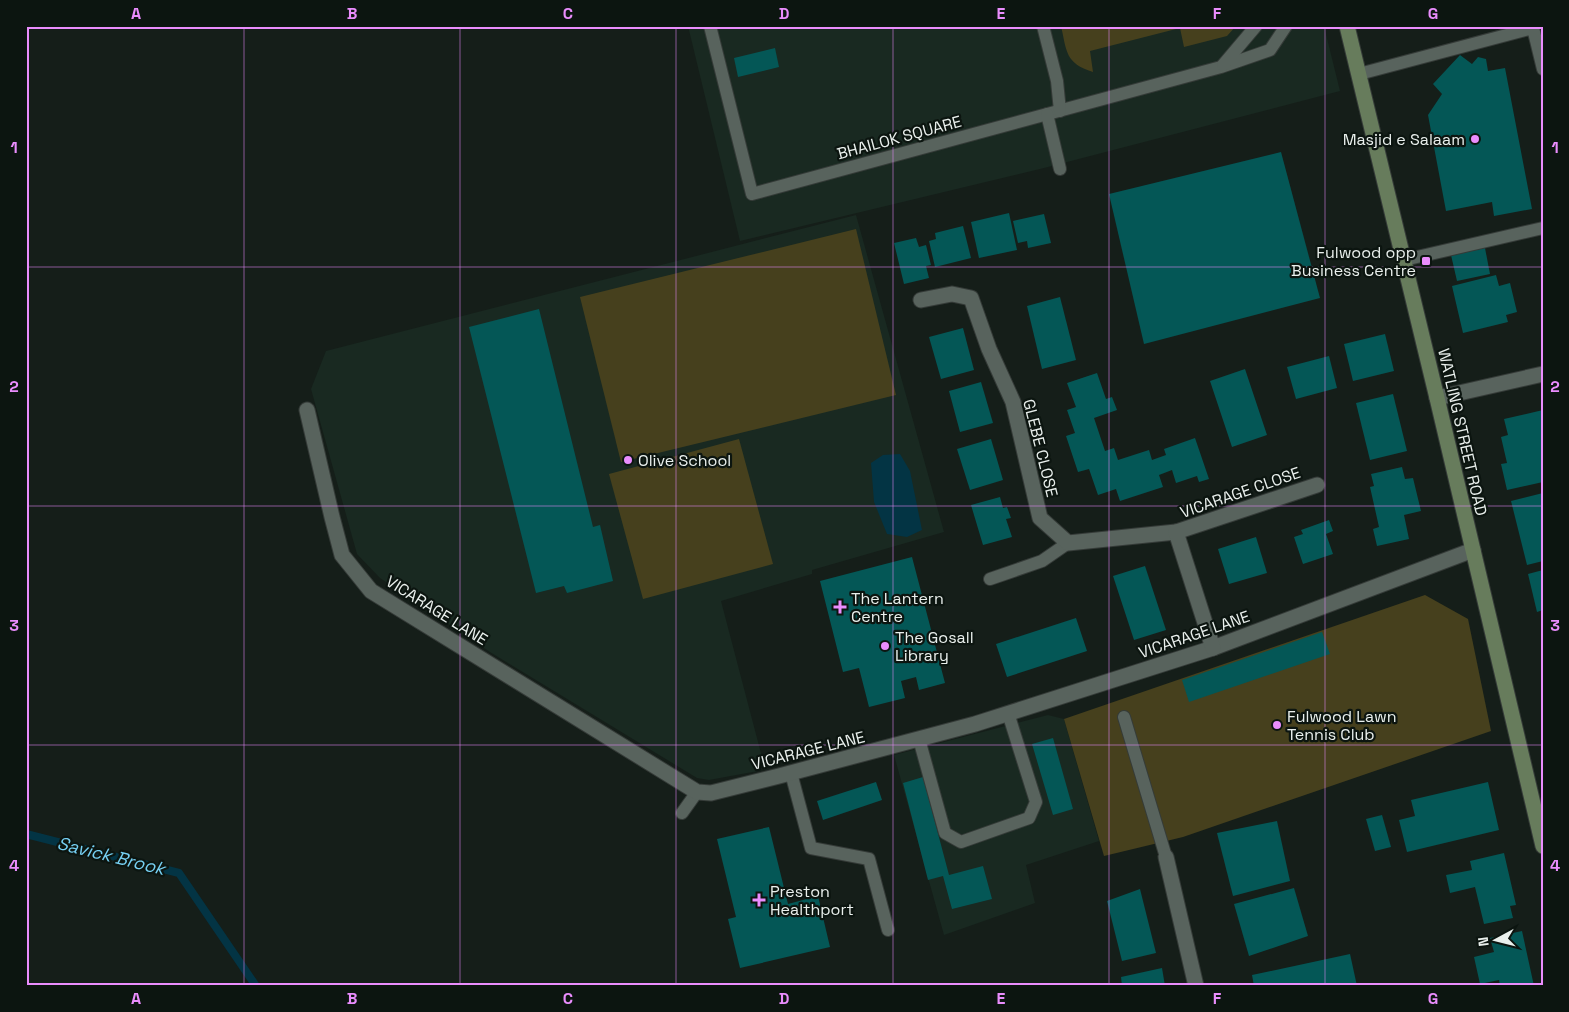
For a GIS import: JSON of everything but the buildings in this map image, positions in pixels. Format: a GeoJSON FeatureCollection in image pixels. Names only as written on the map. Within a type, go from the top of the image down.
{"type":"FeatureCollection","features":[{"type":"Feature","properties":{"kind":"main road","name":"WATLING STREET ROAD"},"geometry":{"type":"LineString","coordinates":[[1347,26],[1543,846]]}},
{"type":"Feature","properties":{"kind":"street","name":"GLEBE CLOSE"},"geometry":{"type":"LineString","coordinates":[[922,300],[952,294],[971,298],[989,349],[1013,402],[1040,518],[1068,543]]}},
{"type":"Feature","properties":{"kind":"street"},"geometry":{"type":"LineString","coordinates":[[1437,398],[1543,374]]}},
{"type":"Feature","properties":{"kind":"street","name":"VICARAGE LANE"},"geometry":{"type":"LineString","coordinates":[[308,410],[342,555],[371,590],[697,792],[711,793],[791,774],[975,724],[1213,648],[1473,550]]}},
{"type":"Feature","properties":{"kind":"street","name":"VICARAGE CLOSE"},"geometry":{"type":"LineString","coordinates":[[1213,648],[1176,532],[1317,484]]}},
{"type":"Feature","properties":{"kind":"street"},"geometry":{"type":"LineString","coordinates":[[1068,543],[1176,532]]}},
{"type":"Feature","properties":{"kind":"street"},"geometry":{"type":"LineString","coordinates":[[1166,857],[1196,986]]}},
{"type":"Feature","properties":{"kind":"lane","name":"BHAILOK SQUARE"},"geometry":{"type":"LineString","coordinates":[[710,26],[752,194],[1221,67],[1270,50],[1286,26]]}},
{"type":"Feature","properties":{"kind":"lane"},"geometry":{"type":"LineString","coordinates":[[1043,26],[1057,82],[1060,111]]}},
{"type":"Feature","properties":{"kind":"lane"},"geometry":{"type":"LineString","coordinates":[[1221,67],[1256,26]]}},
{"type":"Feature","properties":{"kind":"lane"},"geometry":{"type":"LineString","coordinates":[[1359,74],[1534,28],[1543,68]]}},
{"type":"Feature","properties":{"kind":"lane"},"geometry":{"type":"LineString","coordinates":[[1047,114],[1060,169]]}},
{"type":"Feature","properties":{"kind":"lane"},"geometry":{"type":"LineString","coordinates":[[1404,260],[1543,228]]}},
{"type":"Feature","properties":{"kind":"lane"},"geometry":{"type":"LineString","coordinates":[[990,579],[1042,562],[1068,543]]}},
{"type":"Feature","properties":{"kind":"lane"},"geometry":{"type":"LineString","coordinates":[[919,740],[945,833],[960,842],[1029,818],[1036,802],[1008,713]]}},
{"type":"Feature","properties":{"kind":"lane"},"geometry":{"type":"LineString","coordinates":[[1124,716],[1166,857]]}},
{"type":"Feature","properties":{"kind":"lane"},"geometry":{"type":"LineString","coordinates":[[791,774],[811,848],[869,858],[888,930]]}},
{"type":"Feature","properties":{"kind":"lane"},"geometry":{"type":"LineString","coordinates":[[682,813],[697,792]]}},
{"type":"Feature","properties":{"kind":"shaded area"},"geometry":{"type":"Polygon","coordinates":[[[688,26],[1324,26],[1340,91],[1044,168],[740,241],[688,26]]]}},
{"type":"Feature","properties":{"kind":"shaded area"},"geometry":{"type":"Polygon","coordinates":[[[1061,26],[1236,26],[1227,36],[1184,47],[1180,28],[1090,51],[1093,72],[1077,65],[1072,60],[1066,50],[1061,26]]]}},
{"type":"Feature","properties":{"kind":"shaded area","name":"Olive School"},"geometry":{"type":"Polygon","coordinates":[[[856,215],[944,532],[812,570],[812,574],[721,601],[763,761],[758,771],[709,780],[697,778],[490,652],[380,578],[357,554],[311,389],[326,351],[856,215]]]}},
{"type":"Feature","properties":{"kind":"shaded area"},"geometry":{"type":"Polygon","coordinates":[[[856,229],[896,395],[621,462],[580,297],[856,229]]]}},
{"type":"Feature","properties":{"kind":"shaded area"},"geometry":{"type":"Polygon","coordinates":[[[739,439],[773,564],[643,599],[609,474],[739,439]]]}},
{"type":"Feature","properties":{"kind":"shaded area","name":"Fulwood Lawn Tennis Club"},"geometry":{"type":"Polygon","coordinates":[[[1425,595],[1468,619],[1491,731],[1183,837],[1104,856],[1064,719],[1425,595]]]}},
{"type":"Feature","properties":{"kind":"shaded area"},"geometry":{"type":"Polygon","coordinates":[[[1048,715],[1064,719],[1099,841],[1026,865],[1035,903],[944,935],[894,755],[1048,715]]]}},
{"type":"Feature","properties":{"kind":"water"},"geometry":{"type":"Polygon","coordinates":[[[900,454],[910,471],[922,530],[907,537],[887,534],[874,502],[871,463],[883,455],[900,454]]]}},
{"type":"Feature","properties":{"kind":"waterway","name":"Savick Brook"},"geometry":{"type":"LineString","coordinates":[[26,834],[179,873],[256,986]]}},
{"type":"Feature","properties":{"kind":"place","name":"Masjid e Salaam"},"geometry":{"type":"Point","coordinates":[1475,139]}},
{"type":"Feature","properties":{"kind":"place","name":"Fulwood opp Business Centre"},"geometry":{"type":"Point","coordinates":[1426,261]}},
{"type":"Feature","properties":{"kind":"place","name":"Olive School"},"geometry":{"type":"Point","coordinates":[628,460]}},
{"type":"Feature","properties":{"kind":"place","name":"The Lantern Centre"},"geometry":{"type":"Point","coordinates":[840,607]}},
{"type":"Feature","properties":{"kind":"place","name":"The Gosall Library"},"geometry":{"type":"Point","coordinates":[885,646]}},
{"type":"Feature","properties":{"kind":"place","name":"Fulwood Lawn Tennis Club"},"geometry":{"type":"Point","coordinates":[1277,725]}},
{"type":"Feature","properties":{"kind":"place","name":"Preston Healthport"},"geometry":{"type":"Point","coordinates":[759,900]}}]}
